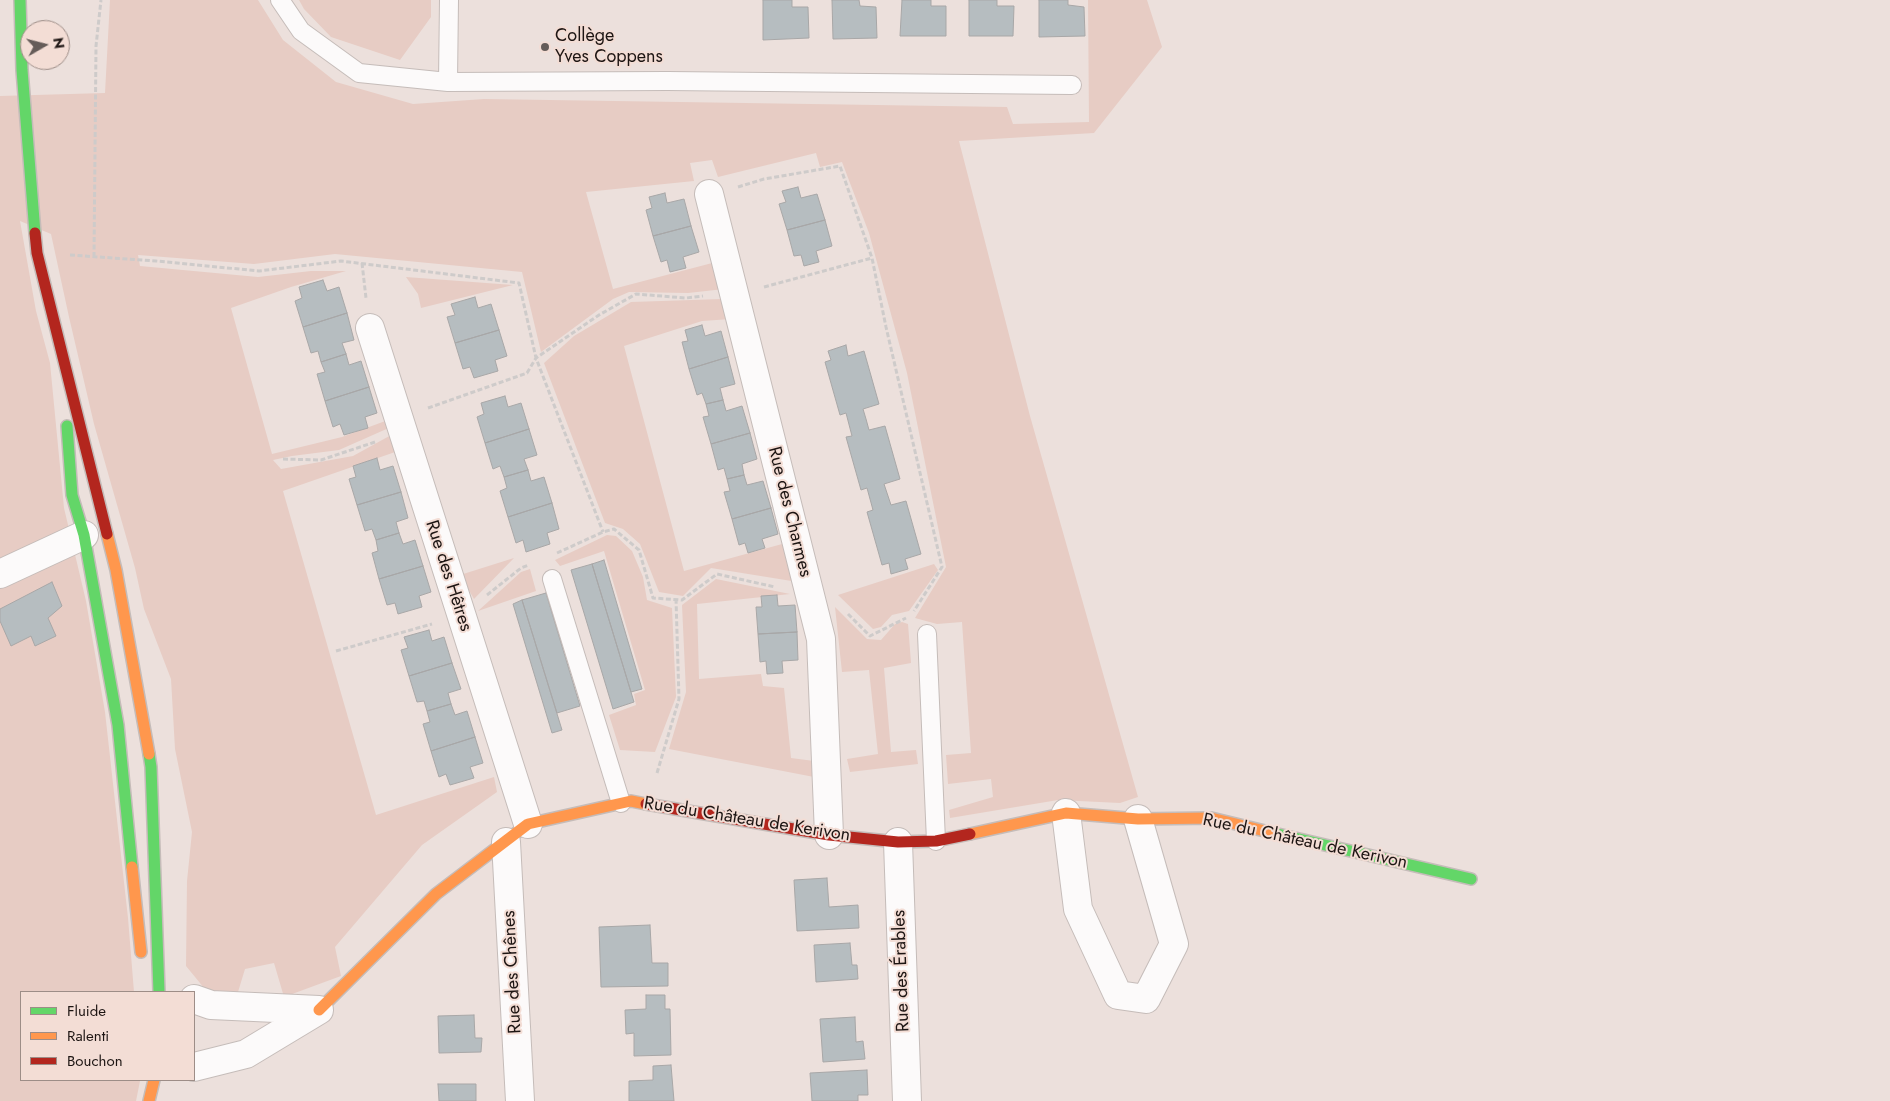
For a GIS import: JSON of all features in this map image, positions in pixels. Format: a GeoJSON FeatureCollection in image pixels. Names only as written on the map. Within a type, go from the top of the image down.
{"type":"FeatureCollection","features":[{"type":"Feature","properties":{"kind":"street"},"geometry":{"type":"LineString","coordinates":[[20,0],[22,70],[37,253],[116,570],[151,767],[163,991]]}},
{"type":"Feature","properties":{"kind":"street","name":"Rue des Charmes"},"geometry":{"type":"LineString","coordinates":[[709,194],[821,638],[829,835]]}},
{"type":"Feature","properties":{"kind":"street","name":"Rue des Hêtres"},"geometry":{"type":"LineString","coordinates":[[370,328],[460,616],[528,824]]}},
{"type":"Feature","properties":{"kind":"street"},"geometry":{"type":"LineString","coordinates":[[62,358],[72,495],[84,535],[118,725],[142,963]]}},
{"type":"Feature","properties":{"kind":"street"},"geometry":{"type":"LineString","coordinates":[[0,574],[84,535]]}},
{"type":"Feature","properties":{"kind":"street","name":"Rue du Château de Kerivon"},"geometry":{"type":"LineString","coordinates":[[195,1067],[246,1054],[319,1010],[436,894],[528,824],[631,801],[829,835],[898,842],[936,841],[1066,814],[1138,819],[1211,818],[1471,879]]}},
{"type":"Feature","properties":{"kind":"street"},"geometry":{"type":"LineString","coordinates":[[1066,814],[1078,909],[1118,995],[1146,999],[1174,944],[1138,819]]}},
{"type":"Feature","properties":{"kind":"street","name":"Rue des Chênes"},"geometry":{"type":"LineString","coordinates":[[506,842],[520,1101]]}},
{"type":"Feature","properties":{"kind":"street","name":"Rue des Érables"},"geometry":{"type":"LineString","coordinates":[[898,842],[907,1101]]}},
{"type":"Feature","properties":{"kind":"street"},"geometry":{"type":"LineString","coordinates":[[195,1000],[212,1005],[319,1010]]}},
{"type":"Feature","properties":{"kind":"street"},"geometry":{"type":"LineString","coordinates":[[149,1101],[154,1081]]}},
{"type":"Feature","properties":{"kind":"lane"},"geometry":{"type":"LineString","coordinates":[[280,0],[301,31],[360,73],[448,82],[677,81],[1072,85]]}},
{"type":"Feature","properties":{"kind":"lane"},"geometry":{"type":"LineString","coordinates":[[448,82],[449,0]]}},
{"type":"Feature","properties":{"kind":"lane"},"geometry":{"type":"LineString","coordinates":[[552,579],[621,803]]}},
{"type":"Feature","properties":{"kind":"lane"},"geometry":{"type":"LineString","coordinates":[[926,634],[936,841]]}},
{"type":"Feature","properties":{"kind":"path"},"geometry":{"type":"LineString","coordinates":[[94,256],[96,46],[101,0]]}},
{"type":"Feature","properties":{"kind":"path"},"geometry":{"type":"LineString","coordinates":[[555,554],[614,529],[639,550],[653,598],[682,600],[717,574],[810,594],[840,605],[870,636],[910,617],[942,567],[886,327],[872,258],[840,166],[764,179],[709,194]]}},
{"type":"Feature","properties":{"kind":"path"},"geometry":{"type":"LineString","coordinates":[[283,459],[321,460],[371,445],[420,411],[527,373],[536,358],[599,315],[636,294],[686,298],[734,293],[781,284],[872,258]]}},
{"type":"Feature","properties":{"kind":"path"},"geometry":{"type":"LineString","coordinates":[[336,651],[460,616],[521,568],[530,565]]}},
{"type":"Feature","properties":{"kind":"path"},"geometry":{"type":"LineString","coordinates":[[648,804],[679,699],[676,599]]}},
{"type":"Feature","properties":{"kind":"shaded area"},"geometry":{"type":"Polygon","coordinates":[[[110,0],[258,0],[283,40],[336,82],[413,104],[484,99],[1007,107],[1013,124],[1089,122],[1088,0],[1147,0],[1162,47],[1094,133],[959,141],[1030,416],[1138,797],[1120,803],[1058,800],[950,818],[949,810],[993,797],[991,779],[948,784],[946,755],[971,753],[962,622],[937,624],[915,618],[946,567],[907,373],[869,233],[842,162],[820,167],[816,153],[718,177],[712,160],[690,163],[694,181],[586,192],[613,289],[716,262],[724,289],[688,293],[629,292],[613,299],[541,352],[522,272],[335,254],[254,264],[138,255],[140,266],[258,277],[311,271],[346,271],[291,287],[231,308],[272,454],[342,437],[388,420],[391,427],[339,450],[273,460],[281,469],[353,456],[393,434],[398,451],[283,491],[376,815],[494,777],[497,792],[422,845],[335,947],[341,976],[284,997],[274,963],[245,969],[238,992],[209,994],[186,966],[187,881],[192,832],[175,749],[171,679],[144,609],[135,568],[94,424],[51,234],[20,221],[36,311],[50,363],[64,508],[86,601],[105,712],[128,918],[134,991],[20,991],[20,1081],[140,1081],[136,1101],[0,1101],[0,96],[105,93],[110,0]]]}},
{"type":"Feature","properties":{"kind":"shaded area"},"geometry":{"type":"Polygon","coordinates":[[[299,0],[431,0],[431,17],[400,60],[331,37],[304,9],[299,0]]]}},
{"type":"Feature","properties":{"kind":"shaded area"},"geometry":{"type":"Polygon","coordinates":[[[406,277],[513,285],[421,308],[418,294],[406,277]]]}},
{"type":"Feature","properties":{"kind":"shaded area"},"geometry":{"type":"Polygon","coordinates":[[[722,299],[731,319],[702,321],[624,346],[684,571],[793,541],[804,583],[711,568],[683,596],[659,592],[640,544],[623,529],[605,523],[544,363],[574,336],[631,302],[722,299]]]}},
{"type":"Feature","properties":{"kind":"shaded area"},"geometry":{"type":"Polygon","coordinates":[[[607,535],[616,536],[632,551],[643,577],[647,600],[672,608],[676,697],[655,752],[620,750],[609,715],[636,705],[634,694],[645,690],[604,551],[560,566],[555,560],[607,535]]]}},
{"type":"Feature","properties":{"kind":"shaded area"},"geometry":{"type":"Polygon","coordinates":[[[514,558],[474,599],[460,575],[514,558]]]}},
{"type":"Feature","properties":{"kind":"shaded area"},"geometry":{"type":"Polygon","coordinates":[[[934,564],[938,570],[909,611],[892,615],[881,627],[873,629],[838,595],[934,564]]]}},
{"type":"Feature","properties":{"kind":"shaded area"},"geometry":{"type":"Polygon","coordinates":[[[530,569],[536,591],[478,611],[521,572],[530,569]]]}},
{"type":"Feature","properties":{"kind":"shaded area"},"geometry":{"type":"Polygon","coordinates":[[[716,579],[790,594],[697,604],[699,679],[761,674],[763,686],[784,688],[791,758],[814,761],[814,777],[669,749],[686,692],[682,605],[716,579]]]}},
{"type":"Feature","properties":{"kind":"shaded area"},"geometry":{"type":"Polygon","coordinates":[[[835,607],[867,639],[881,640],[895,624],[902,622],[908,624],[911,663],[884,668],[891,752],[916,750],[918,764],[850,772],[847,759],[878,754],[869,670],[842,672],[835,607]]]}},
{"type":"Feature","properties":{"kind":"building"},"geometry":{"type":"Polygon","coordinates":[[[763,0],[792,0],[792,7],[808,7],[809,38],[763,40],[763,0]]]}},
{"type":"Feature","properties":{"kind":"building"},"geometry":{"type":"Polygon","coordinates":[[[832,0],[859,0],[860,6],[876,7],[877,38],[833,39],[832,0]]]}},
{"type":"Feature","properties":{"kind":"building"},"geometry":{"type":"Polygon","coordinates":[[[902,0],[931,0],[931,6],[946,6],[946,36],[900,36],[902,0]]]}},
{"type":"Feature","properties":{"kind":"building"},"geometry":{"type":"Polygon","coordinates":[[[969,0],[997,0],[997,6],[1014,6],[1013,36],[969,36],[969,0]]]}},
{"type":"Feature","properties":{"kind":"building"},"geometry":{"type":"Polygon","coordinates":[[[1039,0],[1068,0],[1068,5],[1084,7],[1085,36],[1039,37],[1039,0]]]}},
{"type":"Feature","properties":{"kind":"building"},"geometry":{"type":"Polygon","coordinates":[[[798,187],[801,198],[817,194],[825,220],[787,230],[779,204],[786,202],[782,191],[798,187]]]}},
{"type":"Feature","properties":{"kind":"building"},"geometry":{"type":"Polygon","coordinates":[[[665,193],[667,203],[684,199],[691,226],[653,236],[646,210],[652,208],[649,197],[665,193]]]}},
{"type":"Feature","properties":{"kind":"building"},"geometry":{"type":"Polygon","coordinates":[[[825,220],[832,246],[816,251],[819,262],[804,266],[801,255],[794,256],[787,230],[825,220]]]}},
{"type":"Feature","properties":{"kind":"building"},"geometry":{"type":"Polygon","coordinates":[[[691,226],[699,252],[683,257],[686,268],[670,272],[667,260],[661,262],[653,236],[691,226]]]}},
{"type":"Feature","properties":{"kind":"building"},"geometry":{"type":"Polygon","coordinates":[[[323,280],[327,291],[339,287],[347,313],[303,327],[295,301],[302,298],[299,287],[323,280]]]}},
{"type":"Feature","properties":{"kind":"building"},"geometry":{"type":"Polygon","coordinates":[[[475,297],[478,308],[491,304],[499,330],[455,343],[447,317],[455,315],[451,304],[475,297]]]}},
{"type":"Feature","properties":{"kind":"building"},"geometry":{"type":"Polygon","coordinates":[[[347,313],[354,340],[342,343],[346,354],[321,362],[318,351],[311,353],[303,327],[347,313]]]}},
{"type":"Feature","properties":{"kind":"building"},"geometry":{"type":"Polygon","coordinates":[[[702,325],[705,336],[721,331],[728,357],[689,369],[682,342],[688,341],[685,330],[702,325]]]}},
{"type":"Feature","properties":{"kind":"building"},"geometry":{"type":"Polygon","coordinates":[[[499,330],[507,356],[495,360],[498,371],[474,378],[470,367],[463,369],[455,343],[499,330]]]}},
{"type":"Feature","properties":{"kind":"building"},"geometry":{"type":"Polygon","coordinates":[[[846,345],[848,356],[864,351],[879,404],[863,409],[869,430],[885,426],[900,479],[884,484],[891,505],[906,501],[921,554],[905,559],[908,569],[891,574],[889,563],[882,565],[867,512],[873,510],[867,488],[861,490],[846,437],[852,436],[846,413],[840,415],[825,362],[831,360],[828,351],[846,345]]]}},
{"type":"Feature","properties":{"kind":"building"},"geometry":{"type":"Polygon","coordinates":[[[346,354],[349,365],[361,361],[369,387],[325,401],[317,374],[325,372],[321,362],[346,354]]]}},
{"type":"Feature","properties":{"kind":"building"},"geometry":{"type":"Polygon","coordinates":[[[728,357],[735,384],[720,388],[723,400],[706,404],[702,393],[697,395],[689,369],[728,357]]]}},
{"type":"Feature","properties":{"kind":"building"},"geometry":{"type":"Polygon","coordinates":[[[369,387],[377,413],[365,417],[368,428],[344,435],[340,424],[333,427],[325,401],[369,387]]]}},
{"type":"Feature","properties":{"kind":"building"},"geometry":{"type":"Polygon","coordinates":[[[505,396],[508,407],[521,403],[529,429],[485,443],[477,417],[484,414],[481,403],[505,396]]]}},
{"type":"Feature","properties":{"kind":"building"},"geometry":{"type":"Polygon","coordinates":[[[723,400],[726,411],[742,406],[750,433],[711,444],[703,417],[709,416],[706,404],[723,400]]]}},
{"type":"Feature","properties":{"kind":"building"},"geometry":{"type":"Polygon","coordinates":[[[529,429],[537,455],[524,459],[528,470],[504,477],[500,466],[493,469],[485,443],[529,429]]]}},
{"type":"Feature","properties":{"kind":"building"},"geometry":{"type":"Polygon","coordinates":[[[750,433],[757,459],[742,464],[744,475],[727,479],[724,468],[718,470],[711,444],[750,433]]]}},
{"type":"Feature","properties":{"kind":"building"},"geometry":{"type":"Polygon","coordinates":[[[377,458],[380,470],[393,466],[401,492],[357,505],[349,479],[356,477],[353,466],[377,458]]]}},
{"type":"Feature","properties":{"kind":"building"},"geometry":{"type":"Polygon","coordinates":[[[528,470],[531,481],[544,477],[552,503],[508,517],[500,491],[507,488],[504,477],[528,470]]]}},
{"type":"Feature","properties":{"kind":"building"},"geometry":{"type":"Polygon","coordinates":[[[744,475],[747,485],[763,481],[771,508],[732,519],[724,492],[730,491],[727,479],[744,475]]]}},
{"type":"Feature","properties":{"kind":"building"},"geometry":{"type":"Polygon","coordinates":[[[401,492],[408,518],[396,522],[399,533],[376,540],[372,529],[365,531],[357,505],[401,492]]]}},
{"type":"Feature","properties":{"kind":"building"},"geometry":{"type":"Polygon","coordinates":[[[552,503],[559,529],[547,533],[550,544],[526,552],[523,540],[516,543],[508,517],[552,503]]]}},
{"type":"Feature","properties":{"kind":"building"},"geometry":{"type":"Polygon","coordinates":[[[771,508],[778,534],[762,539],[765,548],[748,553],[745,543],[739,545],[732,519],[771,508]]]}},
{"type":"Feature","properties":{"kind":"building"},"geometry":{"type":"Polygon","coordinates":[[[399,533],[403,544],[415,540],[423,566],[379,579],[372,553],[378,551],[376,540],[399,533]]]}},
{"type":"Feature","properties":{"kind":"building"},"geometry":{"type":"Polygon","coordinates":[[[604,560],[642,689],[631,692],[592,564],[604,560]]]}},
{"type":"Feature","properties":{"kind":"building"},"geometry":{"type":"Polygon","coordinates":[[[592,564],[634,702],[613,709],[571,570],[592,564]]]}},
{"type":"Feature","properties":{"kind":"building"},"geometry":{"type":"Polygon","coordinates":[[[423,566],[431,592],[419,596],[422,607],[398,614],[395,603],[387,605],[379,579],[423,566]]]}},
{"type":"Feature","properties":{"kind":"building"},"geometry":{"type":"Polygon","coordinates":[[[52,582],[62,606],[48,618],[56,636],[35,646],[31,636],[11,646],[0,621],[0,609],[52,582]]]}},
{"type":"Feature","properties":{"kind":"building"},"geometry":{"type":"Polygon","coordinates":[[[546,593],[580,706],[557,713],[522,600],[546,593]]]}},
{"type":"Feature","properties":{"kind":"building"},"geometry":{"type":"Polygon","coordinates":[[[777,595],[778,606],[795,605],[797,632],[758,634],[756,607],[762,607],[761,596],[777,595]]]}},
{"type":"Feature","properties":{"kind":"building"},"geometry":{"type":"Polygon","coordinates":[[[522,600],[562,730],[552,733],[513,604],[522,600]]]}},
{"type":"Feature","properties":{"kind":"building"},"geometry":{"type":"Polygon","coordinates":[[[429,630],[432,641],[444,637],[452,663],[409,676],[401,650],[408,648],[404,637],[429,630]]]}},
{"type":"Feature","properties":{"kind":"building"},"geometry":{"type":"Polygon","coordinates":[[[797,632],[798,660],[782,661],[783,673],[767,674],[766,661],[760,662],[758,634],[797,632]]]}},
{"type":"Feature","properties":{"kind":"building"},"geometry":{"type":"Polygon","coordinates":[[[452,663],[461,689],[448,693],[451,704],[427,711],[424,701],[417,702],[409,676],[452,663]]]}},
{"type":"Feature","properties":{"kind":"building"},"geometry":{"type":"Polygon","coordinates":[[[451,704],[455,715],[467,711],[475,737],[431,751],[423,724],[430,722],[427,711],[451,704]]]}},
{"type":"Feature","properties":{"kind":"building"},"geometry":{"type":"Polygon","coordinates":[[[475,737],[483,763],[470,767],[474,778],[450,785],[446,774],[439,777],[431,751],[475,737]]]}},
{"type":"Feature","properties":{"kind":"building"},"geometry":{"type":"Polygon","coordinates":[[[827,878],[829,907],[858,905],[859,928],[797,931],[794,880],[827,878]]]}},
{"type":"Feature","properties":{"kind":"building"},"geometry":{"type":"Polygon","coordinates":[[[650,925],[652,963],[668,963],[668,986],[601,987],[599,927],[650,925]]]}},
{"type":"Feature","properties":{"kind":"building"},"geometry":{"type":"Polygon","coordinates":[[[850,943],[852,965],[857,965],[858,979],[816,982],[814,945],[850,943]]]}},
{"type":"Feature","properties":{"kind":"building"},"geometry":{"type":"Polygon","coordinates":[[[646,995],[665,995],[665,1009],[670,1009],[671,1055],[634,1056],[634,1033],[626,1034],[625,1010],[646,1009],[646,995]]]}},
{"type":"Feature","properties":{"kind":"building"},"geometry":{"type":"Polygon","coordinates":[[[474,1015],[475,1038],[482,1038],[481,1052],[439,1053],[438,1016],[474,1015]]]}},
{"type":"Feature","properties":{"kind":"building"},"geometry":{"type":"Polygon","coordinates":[[[855,1017],[856,1042],[863,1041],[865,1059],[823,1062],[820,1019],[855,1017]]]}},
{"type":"Feature","properties":{"kind":"building"},"geometry":{"type":"Polygon","coordinates":[[[671,1065],[674,1101],[629,1101],[629,1081],[653,1080],[653,1066],[671,1065]]]}},
{"type":"Feature","properties":{"kind":"building"},"geometry":{"type":"Polygon","coordinates":[[[867,1070],[868,1095],[858,1095],[858,1101],[812,1101],[810,1073],[867,1070]]]}},
{"type":"Feature","properties":{"kind":"building"},"geometry":{"type":"Polygon","coordinates":[[[438,1084],[476,1084],[476,1101],[439,1101],[438,1084]]]}},
{"type":"Feature","properties":{"kind":"traffic: fast"},"geometry":{"type":"LineString","coordinates":[[20,0],[22,70],[35,233]]}},
{"type":"Feature","properties":{"kind":"traffic: fast"},"geometry":{"type":"LineString","coordinates":[[67,426],[72,495],[84,535],[118,725],[132,867]]}},
{"type":"Feature","properties":{"kind":"traffic: fast"},"geometry":{"type":"LineString","coordinates":[[149,754],[159,991]]}},
{"type":"Feature","properties":{"kind":"traffic: fast"},"geometry":{"type":"LineString","coordinates":[[1269,832],[1471,879]]}},
{"type":"Feature","properties":{"kind":"traffic: slow"},"geometry":{"type":"LineString","coordinates":[[107,534],[116,570],[149,754]]}},
{"type":"Feature","properties":{"kind":"traffic: slow"},"geometry":{"type":"LineString","coordinates":[[319,1010],[436,894],[528,824],[631,801],[646,804]]}},
{"type":"Feature","properties":{"kind":"traffic: slow"},"geometry":{"type":"LineString","coordinates":[[970,834],[1066,813],[1138,819],[1211,818],[1269,832]]}},
{"type":"Feature","properties":{"kind":"traffic: slow"},"geometry":{"type":"LineString","coordinates":[[132,867],[141,952]]}},
{"type":"Feature","properties":{"kind":"traffic: slow"},"geometry":{"type":"LineString","coordinates":[[149,1101],[154,1081]]}},
{"type":"Feature","properties":{"kind":"traffic: jam"},"geometry":{"type":"LineString","coordinates":[[35,233],[37,253],[107,534]]}},
{"type":"Feature","properties":{"kind":"traffic: jam"},"geometry":{"type":"LineString","coordinates":[[646,804],[829,835],[898,842],[936,841],[970,834]]}},
{"type":"Feature","properties":{"kind":"place","name":"Collège Yves Coppens"},"geometry":{"type":"Point","coordinates":[545,47]}}]}
